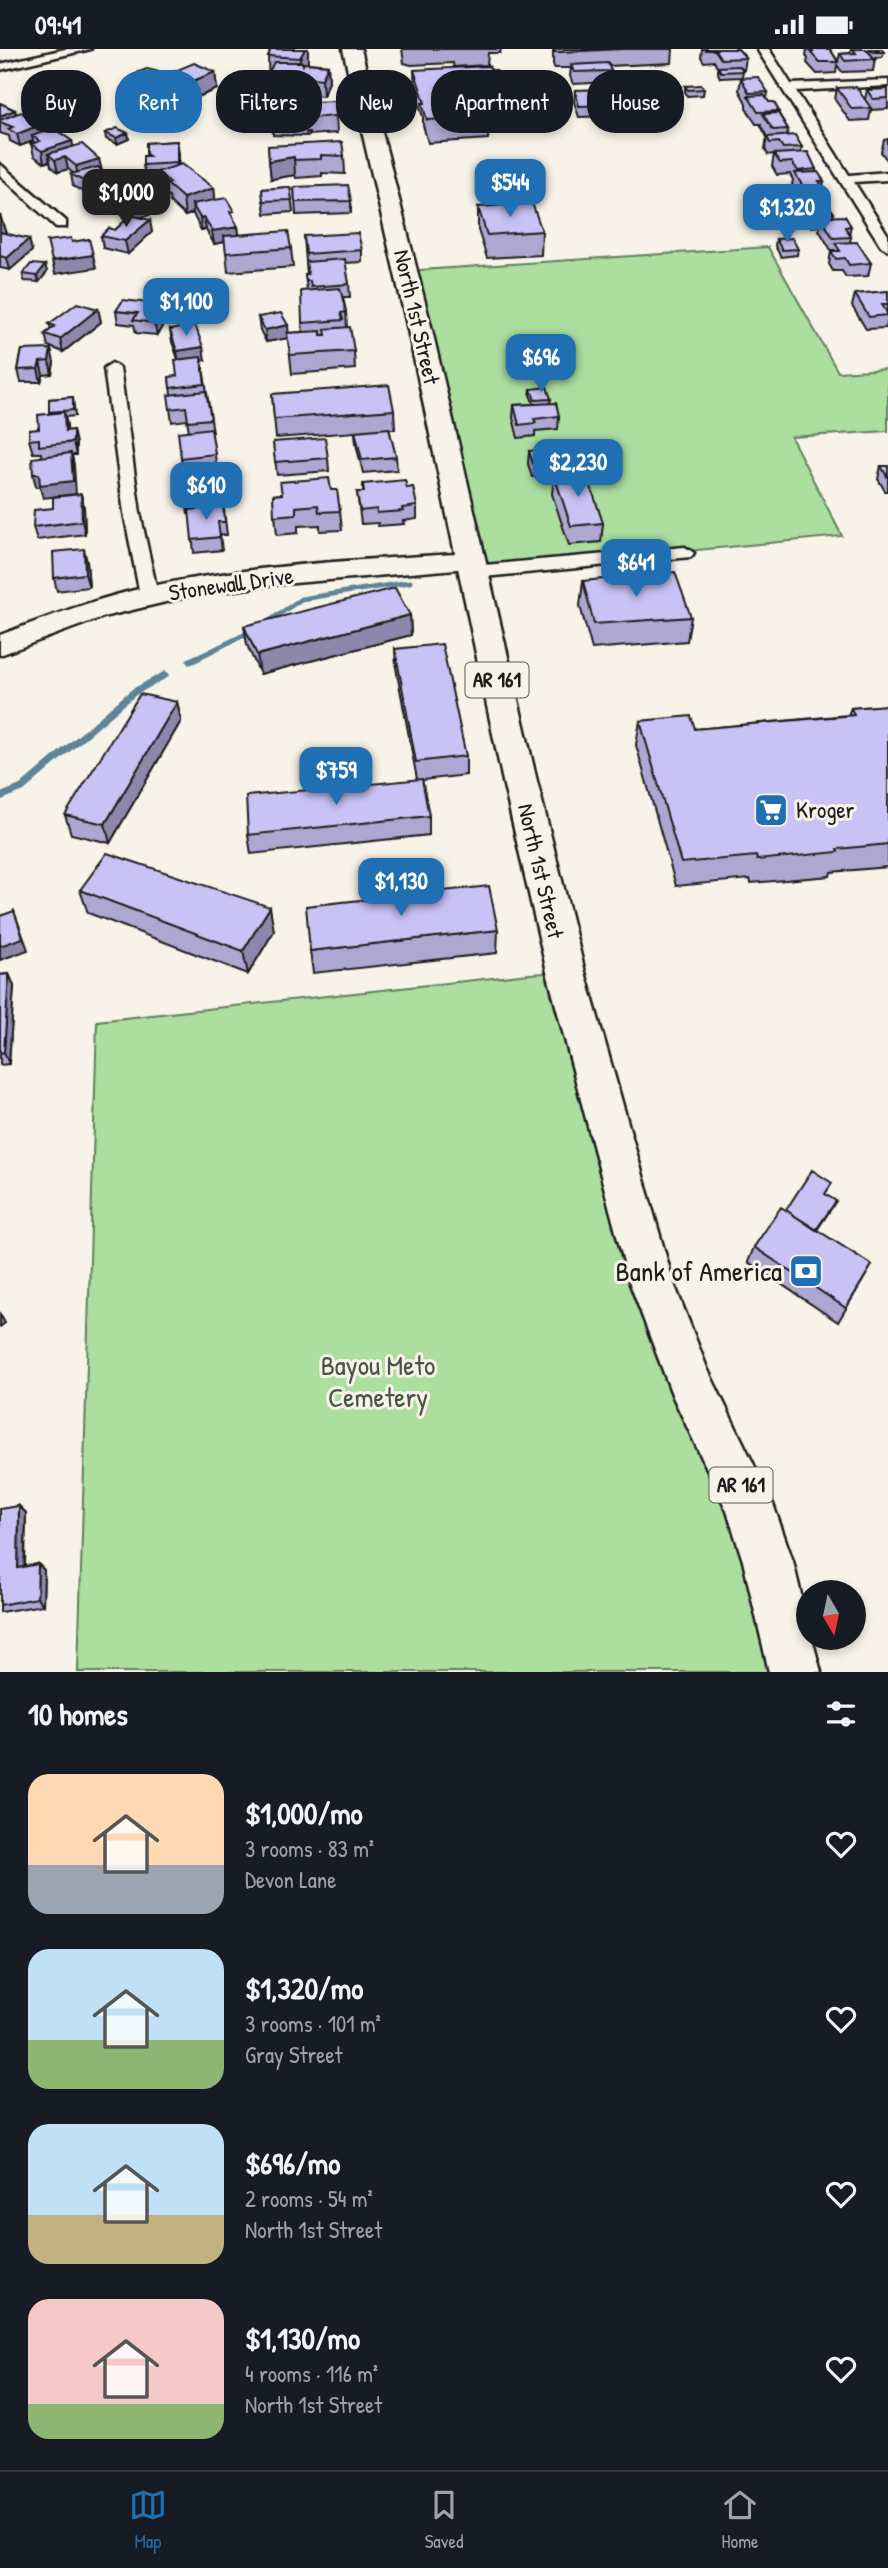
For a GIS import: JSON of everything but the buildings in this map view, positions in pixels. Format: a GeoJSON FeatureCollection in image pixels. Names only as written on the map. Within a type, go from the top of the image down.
{"type":"FeatureCollection","features":[{"type":"Feature","properties":{"kind":"main road","name":"North 1st Street"},"geometry":{"type":"LineString","coordinates":[[352,49],[421,330],[553,925],[651,1282],[689,1381],[749,1504],[768,1561],[795,1672]]}},
{"type":"Feature","properties":{"kind":"street"},"geometry":{"type":"LineString","coordinates":[[0,67],[33,53],[85,49]]}},
{"type":"Feature","properties":{"kind":"street"},"geometry":{"type":"LineString","coordinates":[[763,49],[888,246]]}},
{"type":"Feature","properties":{"kind":"street"},"geometry":{"type":"LineString","coordinates":[[789,89],[888,83]]}},
{"type":"Feature","properties":{"kind":"street"},"geometry":{"type":"LineString","coordinates":[[0,168],[61,224]]}},
{"type":"Feature","properties":{"kind":"street"},"geometry":{"type":"LineString","coordinates":[[845,179],[888,176]]}},
{"type":"Feature","properties":{"kind":"street"},"geometry":{"type":"LineString","coordinates":[[112,368],[132,513],[149,595]]}},
{"type":"Feature","properties":{"kind":"street"},"geometry":{"type":"LineString","coordinates":[[472,566],[685,552]]}},
{"type":"Feature","properties":{"kind":"street","name":"Stonewall Drive"},"geometry":{"type":"LineString","coordinates":[[0,646],[62,622],[149,595],[271,577],[472,566]]}},
{"type":"Feature","properties":{"kind":"green space"},"geometry":{"type":"Polygon","coordinates":[[[768,247],[838,372],[888,369],[888,431],[791,437],[842,536],[473,572],[406,271],[768,247]]]}},
{"type":"Feature","properties":{"kind":"green space","name":"Bayou Meto Cemetery"},"geometry":{"type":"Polygon","coordinates":[[[566,972],[795,1672],[78,1672],[97,1021],[566,972]]]}},
{"type":"Feature","properties":{"kind":"waterway"},"geometry":{"type":"LineString","coordinates":[[265,624],[301,599],[410,582]]}},
{"type":"Feature","properties":{"kind":"waterway"},"geometry":{"type":"LineString","coordinates":[[195,659],[252,631]]}},
{"type":"Feature","properties":{"kind":"waterway"},"geometry":{"type":"LineString","coordinates":[[190,661],[199,657]]}},
{"type":"Feature","properties":{"kind":"waterway"},"geometry":{"type":"LineString","coordinates":[[0,797],[22,788],[134,692],[165,675]]}},
{"type":"Feature","properties":{"kind":"place","name":"Kroger"},"geometry":{"type":"Point","coordinates":[771,810]}},
{"type":"Feature","properties":{"kind":"place","name":"Bank of America"},"geometry":{"type":"Point","coordinates":[806,1271]}}]}
